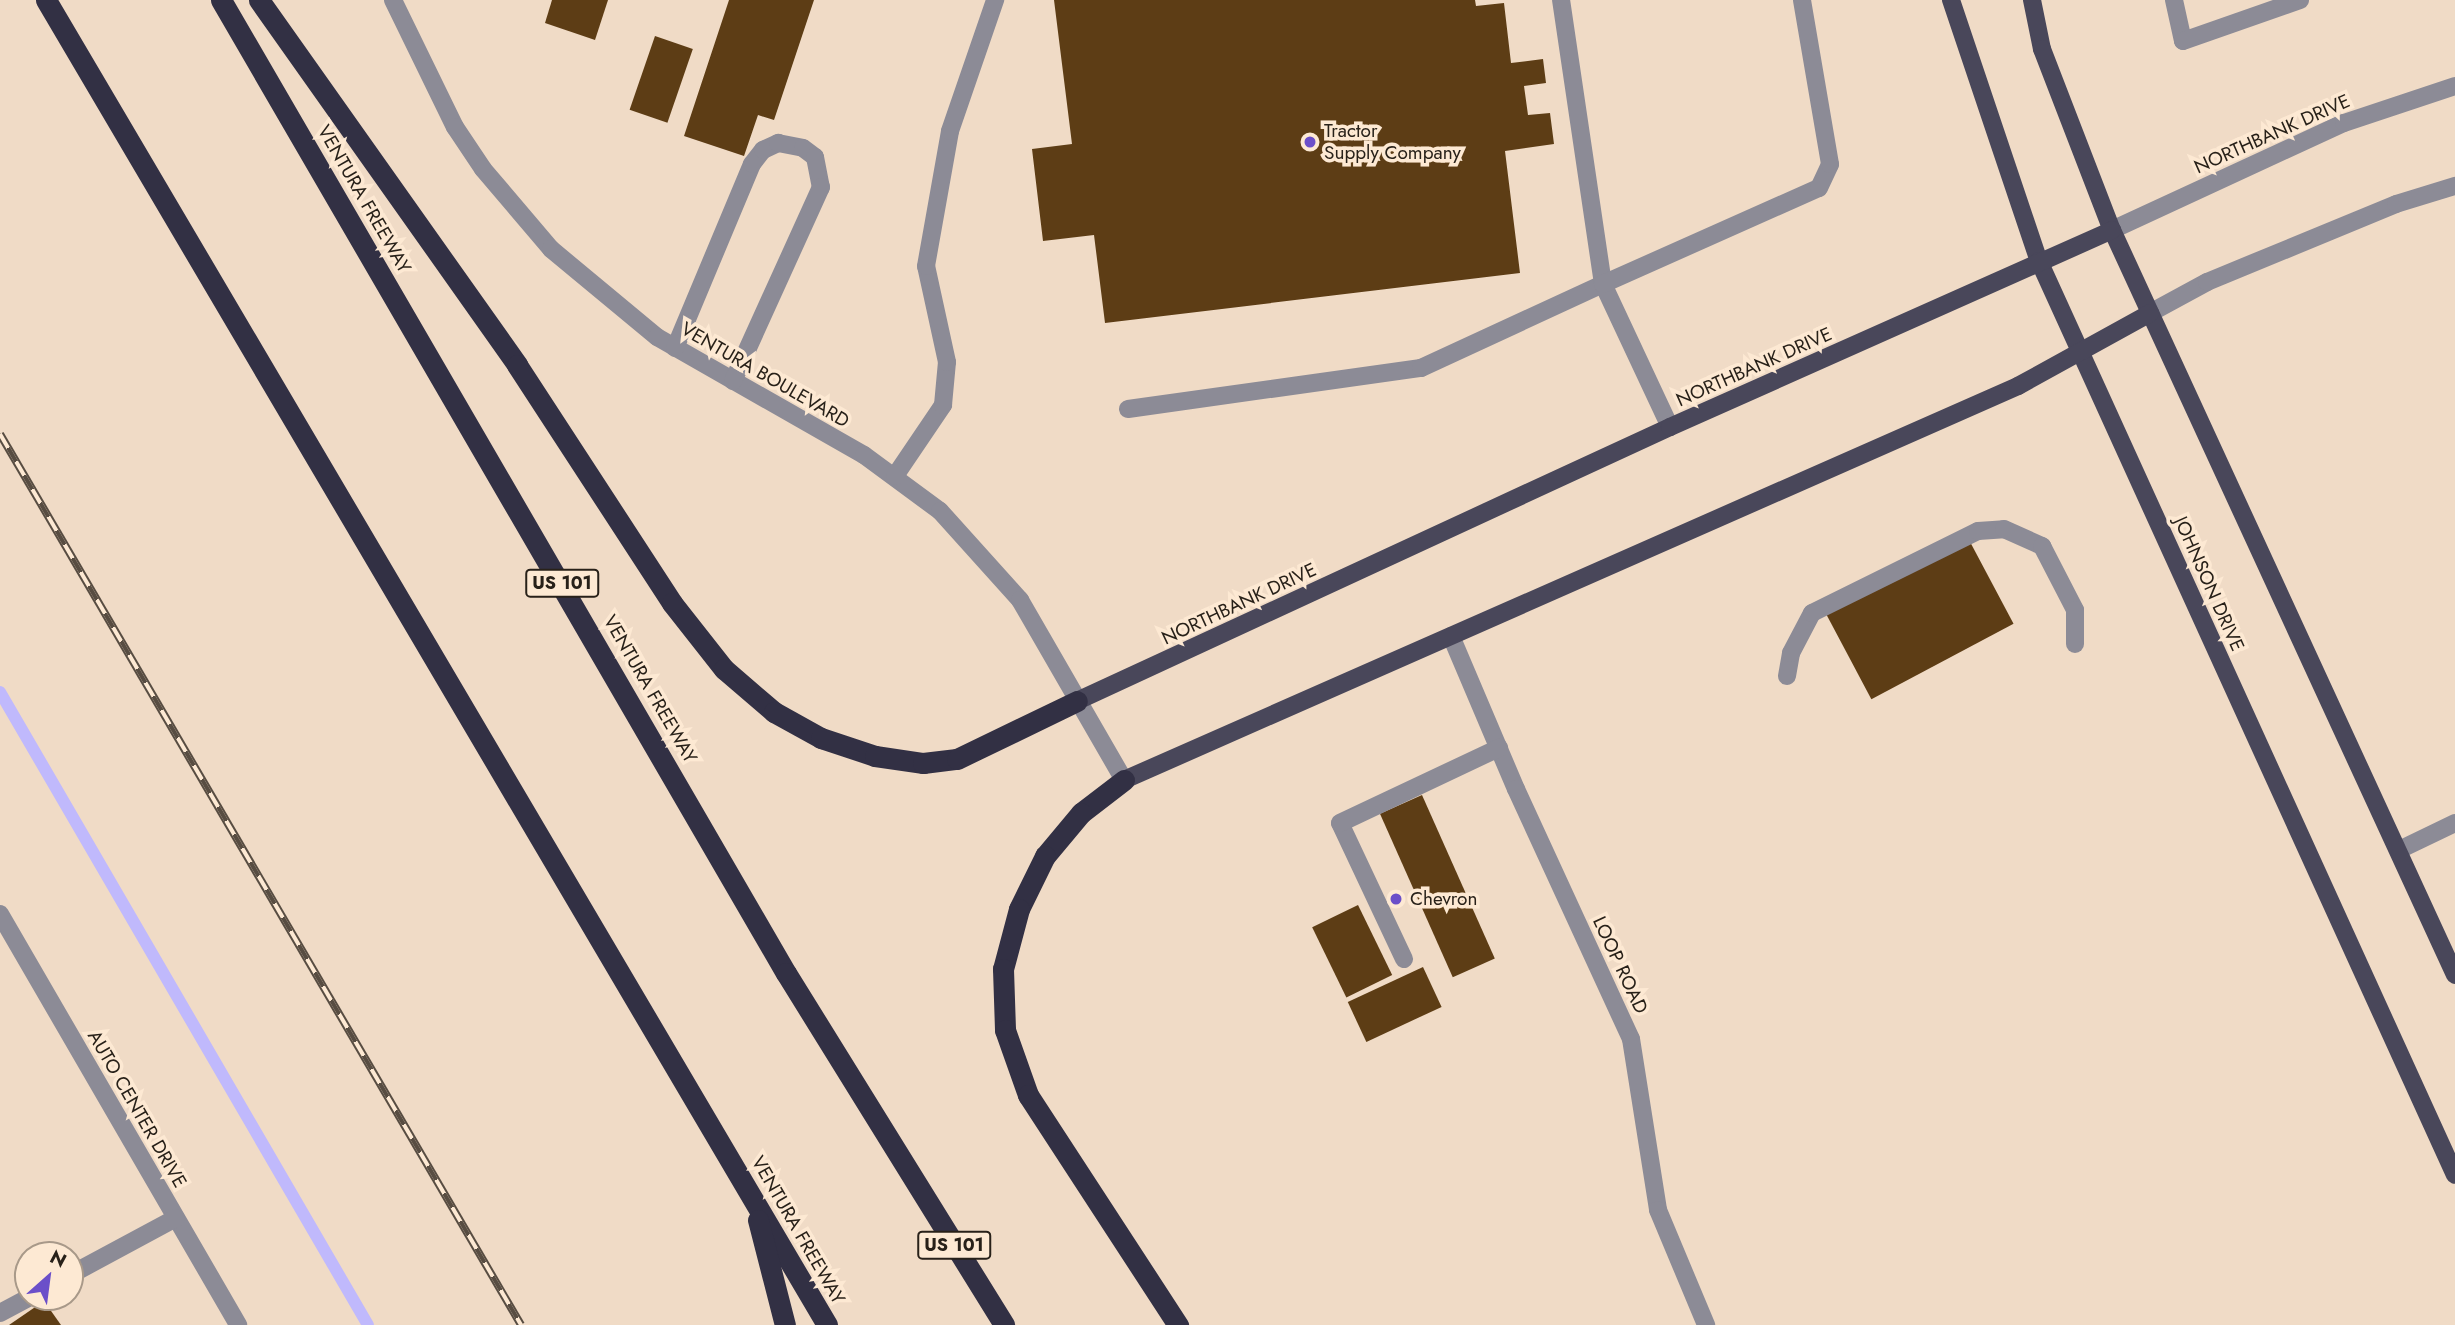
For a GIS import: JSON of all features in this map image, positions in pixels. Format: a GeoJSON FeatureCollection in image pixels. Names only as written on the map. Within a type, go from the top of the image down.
{"type":"FeatureCollection","features":[{"type":"Feature","properties":{"kind":"highway","name":"VENTURA FREEWAY"},"geometry":{"type":"LineString","coordinates":[[46,0],[828,1325]]}},
{"type":"Feature","properties":{"kind":"highway","name":"VENTURA FREEWAY"},"geometry":{"type":"LineString","coordinates":[[221,0],[786,973],[1004,1325]]}},
{"type":"Feature","properties":{"kind":"highway"},"geometry":{"type":"LineString","coordinates":[[259,0],[517,365],[672,603],[724,669],[774,712],[821,738],[875,756],[923,764],[957,759],[1077,701]]}},
{"type":"Feature","properties":{"kind":"highway"},"geometry":{"type":"LineString","coordinates":[[1124,780],[1081,813],[1045,856],[1024,898],[1003,969],[1005,1030],[1028,1095],[1178,1325]]}},
{"type":"Feature","properties":{"kind":"highway"},"geometry":{"type":"LineString","coordinates":[[753,1198],[785,1325]]}},
{"type":"Feature","properties":{"kind":"main road","name":"JOHNSON DRIVE"},"geometry":{"type":"LineString","coordinates":[[1951,0],[2039,261],[2455,1175]]}},
{"type":"Feature","properties":{"kind":"main road"},"geometry":{"type":"LineString","coordinates":[[2032,0],[2042,49],[2112,230],[2455,975]]}},
{"type":"Feature","properties":{"kind":"main road","name":"NORTHBANK DRIVE"},"geometry":{"type":"LineString","coordinates":[[1077,701],[1670,427],[2112,230]]}},
{"type":"Feature","properties":{"kind":"main road"},"geometry":{"type":"LineString","coordinates":[[1124,780],[1995,397],[2081,354],[2150,313]]}},
{"type":"Feature","properties":{"kind":"street","name":"VENTURA BOULEVARD"},"geometry":{"type":"LineString","coordinates":[[393,0],[455,127],[515,209],[601,295],[675,348],[895,476],[940,511],[982,554],[1020,600],[1124,780]]}},
{"type":"Feature","properties":{"kind":"street"},"geometry":{"type":"LineString","coordinates":[[895,476],[943,405],[947,362],[926,267],[950,131],[995,0]]}},
{"type":"Feature","properties":{"kind":"street"},"geometry":{"type":"LineString","coordinates":[[1561,0],[1603,284],[1670,427]]}},
{"type":"Feature","properties":{"kind":"street"},"geometry":{"type":"LineString","coordinates":[[1128,409],[1421,369],[1819,188],[1830,164],[1802,0]]}},
{"type":"Feature","properties":{"kind":"street"},"geometry":{"type":"LineString","coordinates":[[2174,0],[2183,41],[2300,0]]}},
{"type":"Feature","properties":{"kind":"street","name":"NORTHBANK DRIVE"},"geometry":{"type":"LineString","coordinates":[[2112,230],[2344,123],[2455,86]]}},
{"type":"Feature","properties":{"kind":"street"},"geometry":{"type":"LineString","coordinates":[[675,348],[752,164],[763,150],[778,143],[803,148],[816,157],[821,187],[733,382]]}},
{"type":"Feature","properties":{"kind":"street"},"geometry":{"type":"LineString","coordinates":[[2150,313],[2207,282],[2396,204],[2455,186]]}},
{"type":"Feature","properties":{"kind":"street"},"geometry":{"type":"LineString","coordinates":[[1787,676],[1791,653],[1812,613],[1978,531],[2004,529],[2042,546],[2075,610],[2075,644]]}},
{"type":"Feature","properties":{"kind":"street","name":"LOOP ROAD"},"geometry":{"type":"LineString","coordinates":[[1451,636],[1631,1040],[1658,1210],[1706,1325]]}},
{"type":"Feature","properties":{"kind":"street"},"geometry":{"type":"LineString","coordinates":[[1404,959],[1340,822],[1499,748]]}},
{"type":"Feature","properties":{"kind":"street"},"geometry":{"type":"LineString","coordinates":[[2399,850],[2455,823]]}},
{"type":"Feature","properties":{"kind":"street","name":"AUTO CENTER DRIVE"},"geometry":{"type":"LineString","coordinates":[[0,914],[238,1325]]}},
{"type":"Feature","properties":{"kind":"street"},"geometry":{"type":"LineString","coordinates":[[84,1267],[176,1218]]}},
{"type":"Feature","properties":{"kind":"building"},"geometry":{"type":"Polygon","coordinates":[[[552,0],[608,0],[595,40],[545,23],[552,0]]]}},
{"type":"Feature","properties":{"kind":"building"},"geometry":{"type":"Polygon","coordinates":[[[729,0],[814,0],[774,120],[758,115],[744,156],[684,136],[729,0]]]}},
{"type":"Feature","properties":{"kind":"building"},"geometry":{"type":"Polygon","coordinates":[[[1054,0],[1475,0],[1476,6],[1504,3],[1511,63],[1543,59],[1546,83],[1524,86],[1528,115],[1550,113],[1554,144],[1505,151],[1520,273],[1105,323],[1094,235],[1043,241],[1032,149],[1072,144],[1054,0]]]}},
{"type":"Feature","properties":{"kind":"building"},"geometry":{"type":"Polygon","coordinates":[[[655,36],[693,49],[667,123],[630,110],[655,36]]]}},
{"type":"Feature","properties":{"kind":"building"},"geometry":{"type":"Polygon","coordinates":[[[1968,538],[2014,624],[1871,699],[1826,614],[1968,538]]]}},
{"type":"Feature","properties":{"kind":"building"},"geometry":{"type":"Polygon","coordinates":[[[1422,795],[1495,959],[1453,977],[1380,814],[1422,795]]]}},
{"type":"Feature","properties":{"kind":"building"},"geometry":{"type":"Polygon","coordinates":[[[1358,905],[1392,975],[1346,997],[1312,927],[1358,905]]]}},
{"type":"Feature","properties":{"kind":"building"},"geometry":{"type":"Polygon","coordinates":[[[1423,967],[1442,1007],[1366,1042],[1348,1002],[1423,967]]]}},
{"type":"Feature","properties":{"kind":"building"},"geometry":{"type":"Polygon","coordinates":[[[29,1311],[51,1311],[61,1325],[9,1325],[29,1311]]]}},
{"type":"Feature","properties":{"kind":"waterway"},"geometry":{"type":"LineString","coordinates":[[0,692],[368,1325]]}},
{"type":"Feature","properties":{"kind":"railway"},"geometry":{"type":"LineString","coordinates":[[0,434],[521,1325]]}},
{"type":"Feature","properties":{"kind":"place","name":"Tractor Supply Company"},"geometry":{"type":"Point","coordinates":[1310,142]}},
{"type":"Feature","properties":{"kind":"place","name":"Chevron"},"geometry":{"type":"Point","coordinates":[1396,899]}}]}
